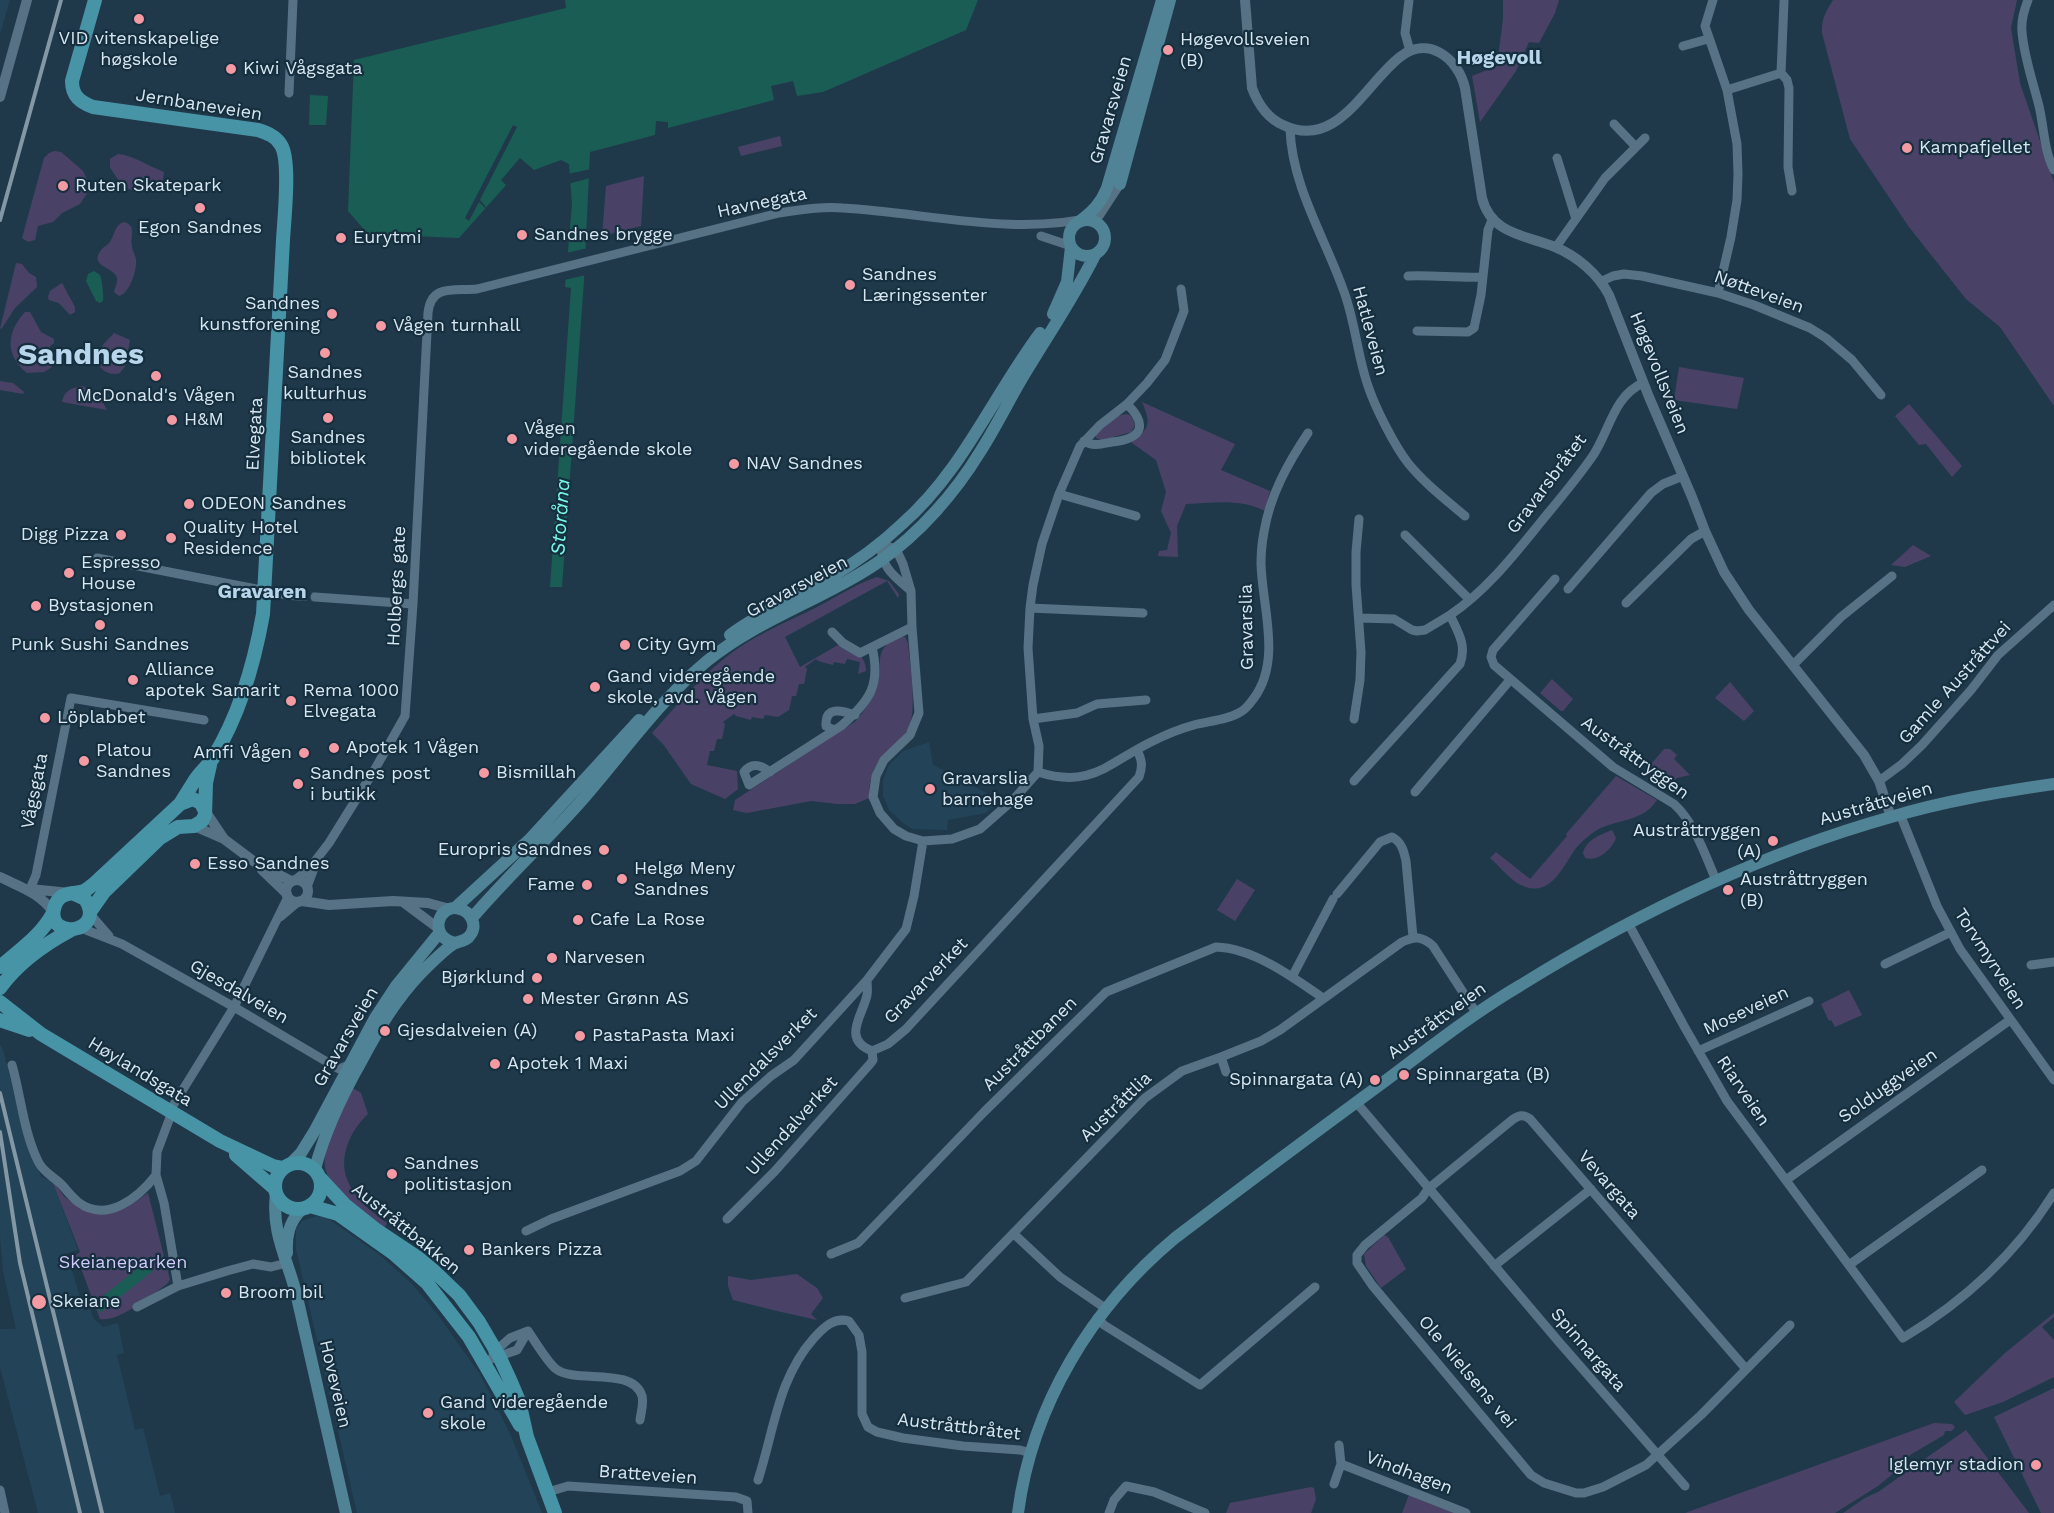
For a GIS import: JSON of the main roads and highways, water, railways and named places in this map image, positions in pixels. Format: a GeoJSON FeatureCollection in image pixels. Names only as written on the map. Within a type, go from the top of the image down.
{"type":"FeatureCollection","features":[{"type":"Feature","properties":{"kind":"main road","name":"Jernbaneveien"},"geometry":{"type":"LineString","coordinates":[[95,0],[72,81],[72,89],[78,100],[93,107],[258,130],[269,134],[281,145],[284,153],[286,184],[281,280]]}},
{"type":"Feature","properties":{"kind":"main road","name":"Gravarsveien"},"geometry":{"type":"LineString","coordinates":[[1080,221],[1093,212],[1102,201],[1107,188],[1161,0]]}},
{"type":"Feature","properties":{"kind":"main road","name":"Gravarsveien"},"geometry":{"type":"LineString","coordinates":[[1120,184],[1170,0]]}},
{"type":"Feature","properties":{"kind":"main road"},"geometry":{"type":"LineString","coordinates":[[1091,219],[1101,225],[1106,235],[1104,247],[1095,255],[1084,256],[1071,247],[1069,235],[1074,225],[1091,219]]}},
{"type":"Feature","properties":{"kind":"main road","name":"Gravarsveien"},"geometry":{"type":"LineString","coordinates":[[453,908],[529,840],[661,696],[699,660],[747,623],[852,564],[880,543],[928,499],[950,472],[1058,306],[1065,288],[1071,247]]}},
{"type":"Feature","properties":{"kind":"main road","name":"Gravarsveien"},"geometry":{"type":"LineString","coordinates":[[472,918],[564,821],[664,702],[698,669],[734,641],[761,625],[824,594],[882,560],[933,514],[967,471],[1079,286],[1095,255]]}},
{"type":"Feature","properties":{"kind":"main road","name":"Elvegata"},"geometry":{"type":"LineString","coordinates":[[71,893],[84,891],[95,883],[180,805],[196,779],[212,760],[244,693],[257,646],[262,614],[281,280]]}},
{"type":"Feature","properties":{"kind":"main road","name":"Elvegata"},"geometry":{"type":"LineString","coordinates":[[204,809],[205,789],[212,760]]}},
{"type":"Feature","properties":{"kind":"main road","name":"Austråttveien"},"geometry":{"type":"LineString","coordinates":[[1018,1513],[1031,1453],[1053,1394],[1097,1318],[1142,1267],[1175,1238],[1477,1014],[1518,986],[1628,923],[1716,880],[1805,844],[1896,815],[1979,796],[2054,784]]}},
{"type":"Feature","properties":{"kind":"main road"},"geometry":{"type":"LineString","coordinates":[[0,988],[13,973],[49,942],[87,922],[90,913],[104,892],[160,838],[178,827],[190,826],[202,821],[204,809],[201,803],[193,799],[180,805],[179,819],[190,826]]}},
{"type":"Feature","properties":{"kind":"main road"},"geometry":{"type":"LineString","coordinates":[[0,967],[46,926],[55,903],[62,896],[71,893],[85,899],[90,913]]}},
{"type":"Feature","properties":{"kind":"main road"},"geometry":{"type":"LineString","coordinates":[[453,908],[466,911],[472,918],[471,934],[456,943],[445,939],[439,930],[441,916],[453,908]]}},
{"type":"Feature","properties":{"kind":"main road"},"geometry":{"type":"LineString","coordinates":[[53,913],[59,925],[76,929]]}},
{"type":"Feature","properties":{"kind":"main road","name":"Gravarsveien"},"geometry":{"type":"LineString","coordinates":[[286,1166],[301,1153],[314,1132],[349,1065],[396,986],[439,930]]}},
{"type":"Feature","properties":{"kind":"main road","name":"Gravarsveien"},"geometry":{"type":"LineString","coordinates":[[318,1174],[328,1125],[377,1031],[410,984],[456,943]]}},
{"type":"Feature","properties":{"kind":"main road","name":"Høylandsgata"},"geometry":{"type":"LineString","coordinates":[[0,1002],[41,1034],[173,1108],[220,1142],[275,1191]]}},
{"type":"Feature","properties":{"kind":"main road","name":"Høylandsgata"},"geometry":{"type":"LineString","coordinates":[[0,1020],[41,1034]]}},
{"type":"Feature","properties":{"kind":"main road","name":"Høylandsgata"},"geometry":{"type":"LineString","coordinates":[[220,1142],[273,1166],[286,1166]]}},
{"type":"Feature","properties":{"kind":"main road"},"geometry":{"type":"LineString","coordinates":[[298,1162],[307,1164],[318,1174],[322,1190],[318,1199],[306,1208],[290,1208],[281,1203],[275,1191],[276,1176],[286,1166],[298,1162]]}},
{"type":"Feature","properties":{"kind":"main road","name":"Austråttbakken"},"geometry":{"type":"LineString","coordinates":[[318,1174],[345,1205],[375,1229],[417,1257],[459,1295],[498,1353],[519,1401],[527,1437]]}},
{"type":"Feature","properties":{"kind":"main road","name":"Hoveveien"},"geometry":{"type":"LineString","coordinates":[[275,1191],[277,1237],[287,1263],[346,1513]]}},
{"type":"Feature","properties":{"kind":"main road","name":"Austråttbakken"},"geometry":{"type":"LineString","coordinates":[[306,1208],[338,1214],[414,1269],[444,1303],[485,1361],[527,1437],[555,1513]]}},
{"type":"Feature","properties":{"kind":"main road","name":"Hoveveien"},"geometry":{"type":"LineString","coordinates":[[287,1263],[286,1236],[293,1218],[306,1208]]}},
{"type":"Feature","properties":{"kind":"water","name":"Storåna"},"geometry":{"type":"Polygon","coordinates":[[[565,0],[978,0],[966,30],[823,92],[797,96],[793,81],[771,86],[774,100],[668,128],[668,122],[656,121],[655,135],[590,152],[584,280],[562,587],[550,587],[571,288],[565,287],[572,204],[569,164],[561,160],[534,170],[520,158],[501,180],[506,185],[459,238],[368,234],[348,211],[354,60],[566,8],[565,0]]]}},
{"type":"Feature","properties":{"kind":"water"},"geometry":{"type":"Polygon","coordinates":[[[310,95],[328,96],[326,125],[309,125],[310,95]]]}},
{"type":"Feature","properties":{"kind":"water"},"geometry":{"type":"Polygon","coordinates":[[[94,271],[100,275],[101,280],[103,301],[100,303],[96,301],[86,281],[88,274],[94,271]]]}},
{"type":"Feature","properties":{"kind":"water"},"geometry":{"type":"Polygon","coordinates":[[[150,1259],[154,1270],[100,1313],[95,1304],[99,1299],[150,1259]]]}},
{"type":"Feature","properties":{"kind":"tunnel"},"geometry":{"type":"LineString","coordinates":[[298,596],[315,597]]}},
{"type":"Feature","properties":{"kind":"railway"},"geometry":{"type":"LineString","coordinates":[[0,220],[61,0]]}},
{"type":"Feature","properties":{"kind":"railway"},"geometry":{"type":"LineString","coordinates":[[0,1093],[102,1513]]}},
{"type":"Feature","properties":{"kind":"railway"},"geometry":{"type":"LineString","coordinates":[[0,1132],[20,1263],[80,1513]]}},
{"type":"Feature","properties":{"kind":"place","name":"VID vitenskapelige høgskole"},"geometry":{"type":"Point","coordinates":[139,19]}},
{"type":"Feature","properties":{"kind":"place","name":"Høgevollsveien (B)"},"geometry":{"type":"Point","coordinates":[1168,50]}},
{"type":"Feature","properties":{"kind":"place","name":"Kiwi Vågsgata"},"geometry":{"type":"Point","coordinates":[231,69]}},
{"type":"Feature","properties":{"kind":"place","name":"Kampafjellet"},"geometry":{"type":"Point","coordinates":[1907,148]}},
{"type":"Feature","properties":{"kind":"place","name":"Ruten Skatepark"},"geometry":{"type":"Point","coordinates":[63,186]}},
{"type":"Feature","properties":{"kind":"place","name":"Egon Sandnes"},"geometry":{"type":"Point","coordinates":[200,208]}},
{"type":"Feature","properties":{"kind":"place","name":"Sandnes brygge"},"geometry":{"type":"Point","coordinates":[522,235]}},
{"type":"Feature","properties":{"kind":"place","name":"Eurytmi"},"geometry":{"type":"Point","coordinates":[341,238]}},
{"type":"Feature","properties":{"kind":"place","name":"Sandnes Læringssenter"},"geometry":{"type":"Point","coordinates":[850,285]}},
{"type":"Feature","properties":{"kind":"place","name":"Sandnes kunstforening"},"geometry":{"type":"Point","coordinates":[332,314]}},
{"type":"Feature","properties":{"kind":"place","name":"Vågen turnhall"},"geometry":{"type":"Point","coordinates":[381,326]}},
{"type":"Feature","properties":{"kind":"place","name":"Sandnes kulturhus"},"geometry":{"type":"Point","coordinates":[325,353]}},
{"type":"Feature","properties":{"kind":"place","name":"McDonald's Vågen"},"geometry":{"type":"Point","coordinates":[156,376]}},
{"type":"Feature","properties":{"kind":"place","name":"Sandnes bibliotek"},"geometry":{"type":"Point","coordinates":[328,418]}},
{"type":"Feature","properties":{"kind":"place","name":"H&M"},"geometry":{"type":"Point","coordinates":[172,420]}},
{"type":"Feature","properties":{"kind":"place","name":"Vågen videregående skole"},"geometry":{"type":"Point","coordinates":[512,439]}},
{"type":"Feature","properties":{"kind":"place","name":"NAV Sandnes"},"geometry":{"type":"Point","coordinates":[734,464]}},
{"type":"Feature","properties":{"kind":"place","name":"ODEON Sandnes"},"geometry":{"type":"Point","coordinates":[189,504]}},
{"type":"Feature","properties":{"kind":"place","name":"Digg Pizza"},"geometry":{"type":"Point","coordinates":[121,535]}},
{"type":"Feature","properties":{"kind":"place","name":"Quality Hotel Residence"},"geometry":{"type":"Point","coordinates":[171,538]}},
{"type":"Feature","properties":{"kind":"place","name":"Espresso House"},"geometry":{"type":"Point","coordinates":[69,573]}},
{"type":"Feature","properties":{"kind":"place","name":"Bystasjonen"},"geometry":{"type":"Point","coordinates":[36,606]}},
{"type":"Feature","properties":{"kind":"place","name":"Punk Sushi Sandnes"},"geometry":{"type":"Point","coordinates":[100,625]}},
{"type":"Feature","properties":{"kind":"place","name":"City Gym"},"geometry":{"type":"Point","coordinates":[625,645]}},
{"type":"Feature","properties":{"kind":"place","name":"Alliance apotek Samarit"},"geometry":{"type":"Point","coordinates":[133,680]}},
{"type":"Feature","properties":{"kind":"place","name":"Gand videregående skole, avd. Vågen"},"geometry":{"type":"Point","coordinates":[595,687]}},
{"type":"Feature","properties":{"kind":"place","name":"Rema 1000 Elvegata"},"geometry":{"type":"Point","coordinates":[291,701]}},
{"type":"Feature","properties":{"kind":"place","name":"Löplabbet"},"geometry":{"type":"Point","coordinates":[45,718]}},
{"type":"Feature","properties":{"kind":"place","name":"Apotek 1 Vågen"},"geometry":{"type":"Point","coordinates":[334,748]}},
{"type":"Feature","properties":{"kind":"place","name":"Amfi Vågen"},"geometry":{"type":"Point","coordinates":[304,753]}},
{"type":"Feature","properties":{"kind":"place","name":"Platou Sandnes"},"geometry":{"type":"Point","coordinates":[84,761]}},
{"type":"Feature","properties":{"kind":"place","name":"Bismillah"},"geometry":{"type":"Point","coordinates":[484,773]}},
{"type":"Feature","properties":{"kind":"place","name":"Sandnes post i butikk"},"geometry":{"type":"Point","coordinates":[298,784]}},
{"type":"Feature","properties":{"kind":"place","name":"Gravarslia barnehage"},"geometry":{"type":"Point","coordinates":[930,789]}},
{"type":"Feature","properties":{"kind":"place","name":"Austråttryggen (A)"},"geometry":{"type":"Point","coordinates":[1773,841]}},
{"type":"Feature","properties":{"kind":"place","name":"Europris Sandnes"},"geometry":{"type":"Point","coordinates":[604,850]}},
{"type":"Feature","properties":{"kind":"place","name":"Esso Sandnes"},"geometry":{"type":"Point","coordinates":[195,864]}},
{"type":"Feature","properties":{"kind":"place","name":"Helgø Meny Sandnes"},"geometry":{"type":"Point","coordinates":[622,879]}},
{"type":"Feature","properties":{"kind":"place","name":"Fame"},"geometry":{"type":"Point","coordinates":[587,885]}},
{"type":"Feature","properties":{"kind":"place","name":"Austråttryggen (B)"},"geometry":{"type":"Point","coordinates":[1728,890]}},
{"type":"Feature","properties":{"kind":"place","name":"Cafe La Rose"},"geometry":{"type":"Point","coordinates":[578,920]}},
{"type":"Feature","properties":{"kind":"place","name":"Narvesen"},"geometry":{"type":"Point","coordinates":[552,958]}},
{"type":"Feature","properties":{"kind":"place","name":"Bjørklund"},"geometry":{"type":"Point","coordinates":[537,978]}},
{"type":"Feature","properties":{"kind":"place","name":"Mester Grønn AS"},"geometry":{"type":"Point","coordinates":[528,999]}},
{"type":"Feature","properties":{"kind":"place","name":"Gjesdalveien (A)"},"geometry":{"type":"Point","coordinates":[385,1031]}},
{"type":"Feature","properties":{"kind":"place","name":"PastaPasta Maxi"},"geometry":{"type":"Point","coordinates":[580,1036]}},
{"type":"Feature","properties":{"kind":"place","name":"Apotek 1 Maxi"},"geometry":{"type":"Point","coordinates":[495,1064]}},
{"type":"Feature","properties":{"kind":"place","name":"Spinnargata (B)"},"geometry":{"type":"Point","coordinates":[1404,1075]}},
{"type":"Feature","properties":{"kind":"place","name":"Spinnargata (A)"},"geometry":{"type":"Point","coordinates":[1375,1080]}},
{"type":"Feature","properties":{"kind":"place","name":"Sandnes politistasjon"},"geometry":{"type":"Point","coordinates":[392,1174]}},
{"type":"Feature","properties":{"kind":"place","name":"Bankers Pizza"},"geometry":{"type":"Point","coordinates":[469,1250]}},
{"type":"Feature","properties":{"kind":"place","name":"Broom bil"},"geometry":{"type":"Point","coordinates":[226,1293]}},
{"type":"Feature","properties":{"kind":"place","name":"Skeiane"},"geometry":{"type":"Point","coordinates":[39,1302]}},
{"type":"Feature","properties":{"kind":"place","name":"Gand videregående skole"},"geometry":{"type":"Point","coordinates":[428,1413]}},
{"type":"Feature","properties":{"kind":"place","name":"Iglemyr stadion"},"geometry":{"type":"Point","coordinates":[2036,1465]}},
{"type":"Feature","properties":{"kind":"district","name":"Høgevoll"},"geometry":{"type":"Point","coordinates":[1499,58]}},
{"type":"Feature","properties":{"kind":"district","name":"Sandnes"},"geometry":{"type":"Point","coordinates":[81,355]}},
{"type":"Feature","properties":{"kind":"district","name":"Gravaren"},"geometry":{"type":"Point","coordinates":[262,592]}},
{"type":"Feature","properties":{"kind":"park label","name":"Skeianeparken"},"geometry":{"type":"Point","coordinates":[123,1263]}}]}
